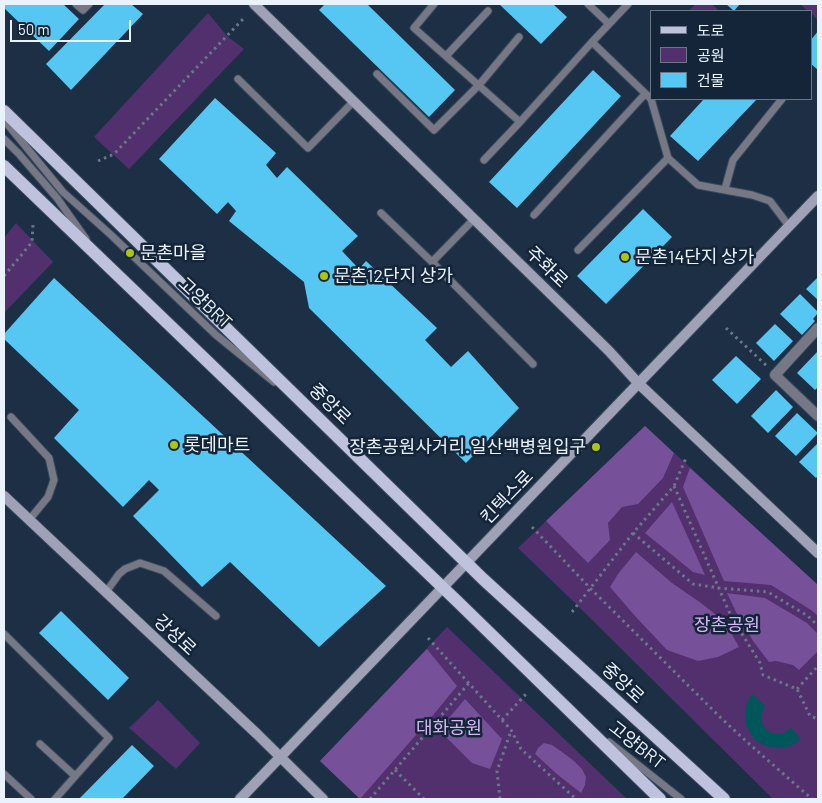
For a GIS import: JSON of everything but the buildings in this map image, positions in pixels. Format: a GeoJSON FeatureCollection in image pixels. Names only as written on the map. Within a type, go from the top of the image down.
{"type":"FeatureCollection","features":[{"type":"Feature","properties":{"kind":"main road","name":"중앙로"},"geometry":{"type":"LineString","coordinates":[[4,111],[484,579],[724,799]]}},
{"type":"Feature","properties":{"kind":"main road"},"geometry":{"type":"LineString","coordinates":[[4,166],[443,587],[660,799]]}},
{"type":"Feature","properties":{"kind":"street","name":"주화로"},"geometry":{"type":"LineString","coordinates":[[254,4],[609,351],[639,384],[818,552]]}},
{"type":"Feature","properties":{"kind":"street","name":"킨텍스로"},"geometry":{"type":"LineString","coordinates":[[240,799],[818,196]]}},
{"type":"Feature","properties":{"kind":"street"},"geometry":{"type":"LineString","coordinates":[[818,328],[775,375],[818,416]]}},
{"type":"Feature","properties":{"kind":"street","name":"강성로"},"geometry":{"type":"LineString","coordinates":[[4,496],[257,734],[323,799]]}},
{"type":"Feature","properties":{"kind":"lane"},"geometry":{"type":"LineString","coordinates":[[76,4],[82,10],[89,4]]}},
{"type":"Feature","properties":{"kind":"lane"},"geometry":{"type":"LineString","coordinates":[[434,4],[414,28],[520,122]]}},
{"type":"Feature","properties":{"kind":"lane"},"geometry":{"type":"LineString","coordinates":[[588,4],[609,24]]}},
{"type":"Feature","properties":{"kind":"lane"},"geometry":{"type":"LineString","coordinates":[[484,160],[628,4]]}},
{"type":"Feature","properties":{"kind":"lane"},"geometry":{"type":"LineString","coordinates":[[446,56],[488,11]]}},
{"type":"Feature","properties":{"kind":"lane"},"geometry":{"type":"LineString","coordinates":[[377,74],[434,130],[479,85],[519,36]]}},
{"type":"Feature","properties":{"kind":"lane"},"geometry":{"type":"LineString","coordinates":[[592,42],[650,98]]}},
{"type":"Feature","properties":{"kind":"lane"},"geometry":{"type":"LineString","coordinates":[[238,79],[308,148],[354,101]]}},
{"type":"Feature","properties":{"kind":"lane"},"geometry":{"type":"LineString","coordinates":[[534,215],[645,94]]}},
{"type":"Feature","properties":{"kind":"lane"},"geometry":{"type":"LineString","coordinates":[[651,100],[668,158],[698,185],[725,189],[770,201],[790,226]]}},
{"type":"Feature","properties":{"kind":"lane"},"geometry":{"type":"LineString","coordinates":[[725,189],[733,160],[781,100]]}},
{"type":"Feature","properties":{"kind":"lane","name":"고양BRT"},"geometry":{"type":"LineString","coordinates":[[4,120],[63,192],[216,334],[334,432]]}},
{"type":"Feature","properties":{"kind":"lane"},"geometry":{"type":"LineString","coordinates":[[4,139],[57,198],[100,257],[120,277]]}},
{"type":"Feature","properties":{"kind":"lane"},"geometry":{"type":"LineString","coordinates":[[578,250],[668,158]]}},
{"type":"Feature","properties":{"kind":"lane"},"geometry":{"type":"LineString","coordinates":[[381,213],[533,364]]}},
{"type":"Feature","properties":{"kind":"lane"},"geometry":{"type":"LineString","coordinates":[[432,262],[474,219]]}},
{"type":"Feature","properties":{"kind":"lane"},"geometry":{"type":"LineString","coordinates":[[11,417],[49,458],[54,480],[48,497],[29,520]]}},
{"type":"Feature","properties":{"kind":"lane"},"geometry":{"type":"LineString","coordinates":[[106,592],[125,569],[140,563],[164,571],[216,616]]}},
{"type":"Feature","properties":{"kind":"lane"},"geometry":{"type":"LineString","coordinates":[[4,634],[109,738],[55,799]]}},
{"type":"Feature","properties":{"kind":"lane","name":"고양BRT"},"geometry":{"type":"LineString","coordinates":[[574,714],[681,799]]}},
{"type":"Feature","properties":{"kind":"lane"},"geometry":{"type":"LineString","coordinates":[[40,744],[75,776]]}},
{"type":"Feature","properties":{"kind":"lane"},"geometry":{"type":"LineString","coordinates":[[4,774],[31,799]]}},
{"type":"Feature","properties":{"kind":"path"},"geometry":{"type":"LineString","coordinates":[[98,161],[114,154],[244,18]]}},
{"type":"Feature","properties":{"kind":"path"},"geometry":{"type":"LineString","coordinates":[[4,276],[32,242],[33,225]]}},
{"type":"Feature","properties":{"kind":"path"},"geometry":{"type":"LineString","coordinates":[[726,328],[775,375]]}},
{"type":"Feature","properties":{"kind":"path"},"geometry":{"type":"LineString","coordinates":[[572,612],[633,533],[674,486],[686,458]]}},
{"type":"Feature","properties":{"kind":"path"},"geometry":{"type":"LineString","coordinates":[[674,486],[731,616],[760,663],[764,675],[797,689],[810,716],[818,719]]}},
{"type":"Feature","properties":{"kind":"path"},"geometry":{"type":"LineString","coordinates":[[532,527],[590,588],[728,724],[812,799]]}},
{"type":"Feature","properties":{"kind":"path"},"geometry":{"type":"LineString","coordinates":[[633,533],[693,584],[768,592],[808,616],[818,626]]}},
{"type":"Feature","properties":{"kind":"path"},"geometry":{"type":"LineString","coordinates":[[428,638],[511,730],[521,749],[576,799]]}},
{"type":"Feature","properties":{"kind":"path"},"geometry":{"type":"LineString","coordinates":[[797,689],[818,666]]}},
{"type":"Feature","properties":{"kind":"path"},"geometry":{"type":"LineString","coordinates":[[370,799],[469,682]]}},
{"type":"Feature","properties":{"kind":"path"},"geometry":{"type":"LineString","coordinates":[[502,720],[526,694]]}},
{"type":"Feature","properties":{"kind":"path"},"geometry":{"type":"LineString","coordinates":[[500,799],[497,771],[511,730]]}},
{"type":"Feature","properties":{"kind":"path"},"geometry":{"type":"LineString","coordinates":[[395,770],[424,799]]}},
{"type":"Feature","properties":{"kind":"green space"},"geometry":{"type":"Polygon","coordinates":[[[696,4],[712,4],[718,10],[689,10],[696,4]]]}},
{"type":"Feature","properties":{"kind":"green space"},"geometry":{"type":"Polygon","coordinates":[[[800,4],[818,4],[818,20],[812,14],[812,10],[807,10],[800,4]]]}},
{"type":"Feature","properties":{"kind":"green space"},"geometry":{"type":"Polygon","coordinates":[[[208,13],[227,36],[244,49],[129,169],[94,137],[208,13]]]}},
{"type":"Feature","properties":{"kind":"green space"},"geometry":{"type":"Polygon","coordinates":[[[16,223],[53,262],[4,313],[4,238],[16,223]]]}},
{"type":"Feature","properties":{"kind":"green space","name":"장촌공원"},"geometry":{"type":"Polygon","coordinates":[[[645,426],[818,585],[818,799],[773,799],[518,548],[645,426]]]}},
{"type":"Feature","properties":{"kind":"green space"},"geometry":{"type":"Polygon","coordinates":[[[645,426],[674,453],[663,478],[638,504],[622,507],[608,523],[610,540],[588,563],[546,521],[645,426]]]}},
{"type":"Feature","properties":{"kind":"green space"},"geometry":{"type":"Polygon","coordinates":[[[690,468],[818,585],[818,616],[771,585],[724,581],[683,487],[690,468]]]}},
{"type":"Feature","properties":{"kind":"green space"},"geometry":{"type":"Polygon","coordinates":[[[672,502],[705,575],[693,572],[645,533],[672,502]]]}},
{"type":"Feature","properties":{"kind":"green space"},"geometry":{"type":"Polygon","coordinates":[[[636,552],[672,583],[725,622],[739,647],[718,657],[698,661],[667,650],[610,587],[636,552]]]}},
{"type":"Feature","properties":{"kind":"green space"},"geometry":{"type":"Polygon","coordinates":[[[727,593],[765,598],[807,623],[818,634],[818,651],[799,670],[793,665],[776,661],[769,662],[753,641],[727,593]]]}},
{"type":"Feature","properties":{"kind":"green space","name":"대화공원"},"geometry":{"type":"Polygon","coordinates":[[[447,627],[627,799],[360,799],[320,761],[447,627]]]}},
{"type":"Feature","properties":{"kind":"green space"},"geometry":{"type":"Polygon","coordinates":[[[427,649],[457,686],[360,799],[320,761],[427,649]]]}},
{"type":"Feature","properties":{"kind":"green space"},"geometry":{"type":"Polygon","coordinates":[[[465,699],[502,739],[490,769],[472,763],[439,730],[465,699]]]}},
{"type":"Feature","properties":{"kind":"green space"},"geometry":{"type":"Polygon","coordinates":[[[158,700],[200,743],[176,769],[129,728],[158,700]]]}},
{"type":"Feature","properties":{"kind":"green space"},"geometry":{"type":"Polygon","coordinates":[[[544,743],[552,745],[582,769],[586,777],[581,793],[535,754],[544,743]]]}},
{"type":"Feature","properties":{"kind":"shaded area"},"geometry":{"type":"Polygon","coordinates":[[[752,694],[765,706],[761,716],[763,726],[767,730],[772,733],[782,734],[791,728],[801,739],[791,746],[781,748],[759,743],[751,735],[746,725],[747,703],[752,694]]]}},
{"type":"Feature","properties":{"kind":"place","name":"문촌마을"},"geometry":{"type":"Point","coordinates":[130,253]}},
{"type":"Feature","properties":{"kind":"place","name":"문촌14단지 상가"},"geometry":{"type":"Point","coordinates":[625,257]}},
{"type":"Feature","properties":{"kind":"place","name":"문촌12단지 상가"},"geometry":{"type":"Point","coordinates":[324,276]}},
{"type":"Feature","properties":{"kind":"place","name":"롯데마트"},"geometry":{"type":"Point","coordinates":[174,445]}},
{"type":"Feature","properties":{"kind":"place","name":"장촌공원사거리.일산백병원입구"},"geometry":{"type":"Point","coordinates":[596,447]}}]}
